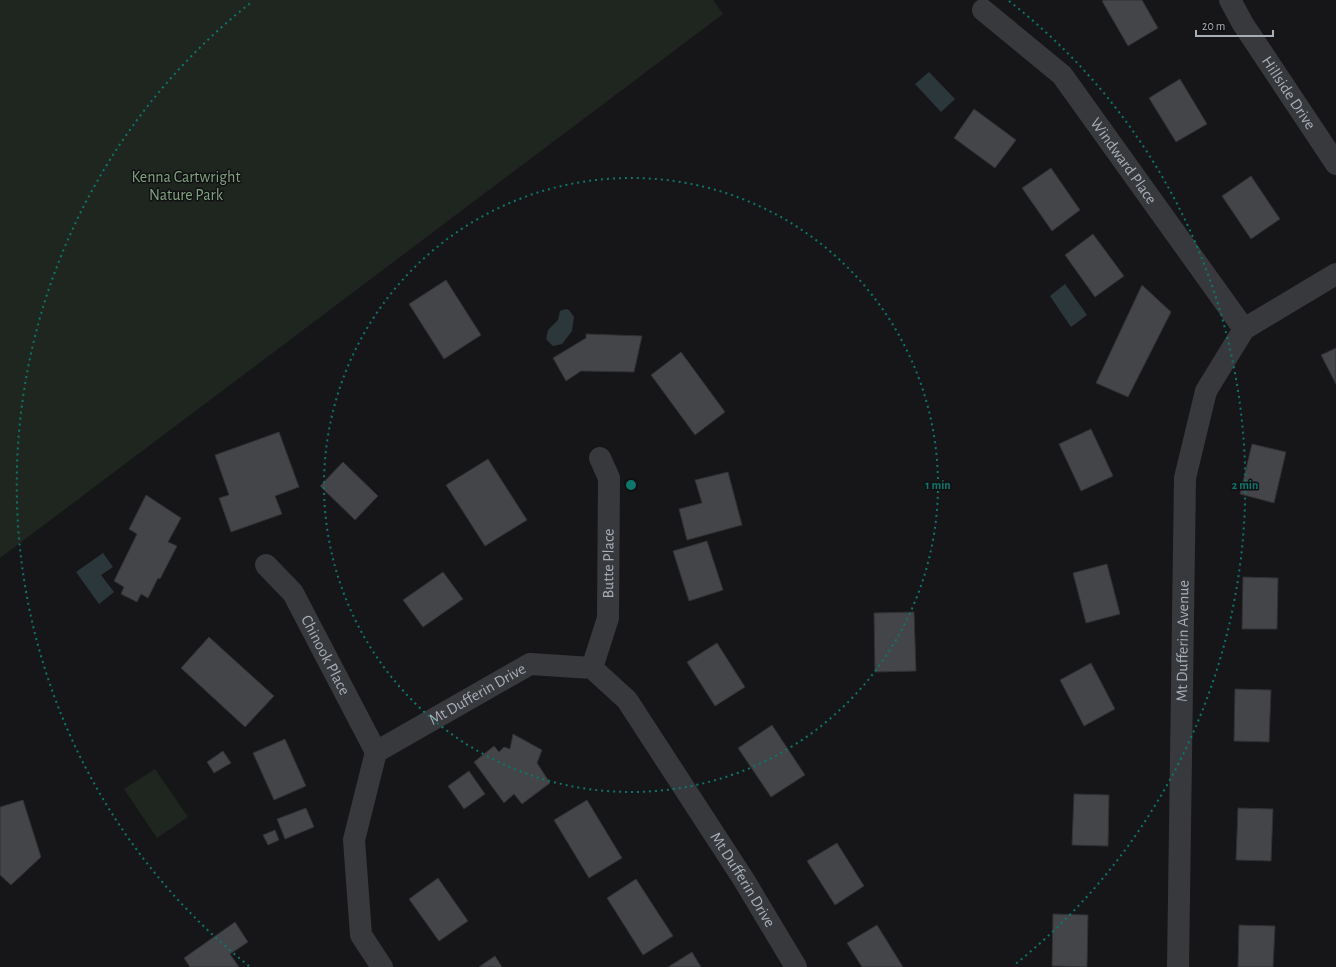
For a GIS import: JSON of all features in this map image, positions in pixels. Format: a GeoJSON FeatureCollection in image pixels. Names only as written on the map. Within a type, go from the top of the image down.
{"type":"FeatureCollection","features":[{"type":"Feature","properties":{"kind":"street","name":"Hillside Drive"},"geometry":{"type":"LineString","coordinates":[[1230,0],[1243,24],[1336,164]]}},
{"type":"Feature","properties":{"kind":"street","name":"Windward Place"},"geometry":{"type":"LineString","coordinates":[[983,10],[1062,75],[1244,329]]}},
{"type":"Feature","properties":{"kind":"street"},"geometry":{"type":"LineString","coordinates":[[1244,329],[1336,274]]}},
{"type":"Feature","properties":{"kind":"street","name":"Mt Dufferin Avenue"},"geometry":{"type":"LineString","coordinates":[[1178,967],[1185,478],[1206,392],[1244,329]]}},
{"type":"Feature","properties":{"kind":"street","name":"Butte Place"},"geometry":{"type":"LineString","coordinates":[[592,668],[608,618],[609,478],[600,458]]}},
{"type":"Feature","properties":{"kind":"street","name":"Chinook Place"},"geometry":{"type":"LineString","coordinates":[[266,565],[293,593],[376,752]]}},
{"type":"Feature","properties":{"kind":"street","name":"Mt Dufferin Drive"},"geometry":{"type":"LineString","coordinates":[[376,752],[530,664],[592,668],[627,700],[744,880],[796,967]]}},
{"type":"Feature","properties":{"kind":"street"},"geometry":{"type":"LineString","coordinates":[[376,752],[354,840],[361,935],[382,967]]}},
{"type":"Feature","properties":{"kind":"green space","name":"Kenna Cartwright Nature Park"},"geometry":{"type":"Polygon","coordinates":[[[0,0],[713,0],[723,14],[0,558],[0,0]]]}},
{"type":"Feature","properties":{"kind":"green space"},"geometry":{"type":"Polygon","coordinates":[[[155,769],[188,817],[157,838],[124,789],[155,769]]]}},
{"type":"Feature","properties":{"kind":"shaded area"},"geometry":{"type":"Polygon","coordinates":[[[929,72],[955,99],[941,112],[915,84],[929,72]]]}},
{"type":"Feature","properties":{"kind":"shaded area"},"geometry":{"type":"Polygon","coordinates":[[[1065,284],[1087,315],[1071,327],[1050,296],[1065,284]]]}},
{"type":"Feature","properties":{"kind":"shaded area"},"geometry":{"type":"Polygon","coordinates":[[[566,309],[569,310],[574,317],[572,331],[562,344],[553,346],[546,339],[548,330],[558,320],[560,311],[566,309]]]}},
{"type":"Feature","properties":{"kind":"shaded area"},"geometry":{"type":"Polygon","coordinates":[[[103,553],[113,567],[101,575],[114,592],[99,604],[76,572],[103,553]]]}},
{"type":"Feature","properties":{"kind":"building"},"geometry":{"type":"Polygon","coordinates":[[[1142,0],[1158,28],[1128,46],[1102,1],[1142,0]]]}},
{"type":"Feature","properties":{"kind":"building"},"geometry":{"type":"Polygon","coordinates":[[[1180,79],[1207,124],[1176,142],[1149,98],[1180,79]]]}},
{"type":"Feature","properties":{"kind":"building"},"geometry":{"type":"Polygon","coordinates":[[[974,109],[1016,140],[995,168],[954,138],[974,109]]]}},
{"type":"Feature","properties":{"kind":"building"},"geometry":{"type":"Polygon","coordinates":[[[1051,168],[1080,210],[1052,231],[1022,188],[1051,168]]]}},
{"type":"Feature","properties":{"kind":"building"},"geometry":{"type":"Polygon","coordinates":[[[1251,176],[1280,219],[1251,239],[1222,196],[1251,176]]]}},
{"type":"Feature","properties":{"kind":"building"},"geometry":{"type":"Polygon","coordinates":[[[1093,234],[1124,276],[1095,297],[1065,255],[1093,234]]]}},
{"type":"Feature","properties":{"kind":"building"},"geometry":{"type":"Polygon","coordinates":[[[446,280],[481,335],[444,359],[409,304],[446,280]]]}},
{"type":"Feature","properties":{"kind":"building"},"geometry":{"type":"Polygon","coordinates":[[[1142,285],[1171,312],[1128,397],[1096,383],[1142,285]]]}},
{"type":"Feature","properties":{"kind":"building"},"geometry":{"type":"Polygon","coordinates":[[[586,334],[642,336],[634,372],[581,371],[566,381],[553,358],[586,338],[586,334]]]}},
{"type":"Feature","properties":{"kind":"building"},"geometry":{"type":"Polygon","coordinates":[[[1336,348],[1336,384],[1321,355],[1336,348]]]}},
{"type":"Feature","properties":{"kind":"building"},"geometry":{"type":"Polygon","coordinates":[[[681,352],[725,412],[695,435],[651,375],[681,352]]]}},
{"type":"Feature","properties":{"kind":"building"},"geometry":{"type":"Polygon","coordinates":[[[1091,429],[1113,476],[1081,491],[1059,444],[1091,429]]]}},
{"type":"Feature","properties":{"kind":"building"},"geometry":{"type":"Polygon","coordinates":[[[279,432],[299,487],[275,496],[282,514],[231,532],[219,498],[229,495],[215,455],[279,432]]]}},
{"type":"Feature","properties":{"kind":"building"},"geometry":{"type":"Polygon","coordinates":[[[1252,444],[1286,452],[1274,503],[1240,494],[1252,444]]]}},
{"type":"Feature","properties":{"kind":"building"},"geometry":{"type":"Polygon","coordinates":[[[488,459],[527,520],[485,546],[446,485],[488,459]]]}},
{"type":"Feature","properties":{"kind":"building"},"geometry":{"type":"Polygon","coordinates":[[[343,462],[378,496],[355,520],[320,486],[343,462]]]}},
{"type":"Feature","properties":{"kind":"building"},"geometry":{"type":"Polygon","coordinates":[[[728,472],[742,525],[687,540],[679,509],[702,503],[695,480],[728,472]]]}},
{"type":"Feature","properties":{"kind":"building"},"geometry":{"type":"Polygon","coordinates":[[[146,495],[181,518],[168,542],[177,546],[160,579],[158,578],[148,598],[141,594],[137,602],[121,594],[124,587],[114,581],[137,534],[129,529],[146,495]]]}},
{"type":"Feature","properties":{"kind":"building"},"geometry":{"type":"Polygon","coordinates":[[[707,541],[723,590],[689,601],[673,551],[707,541]]]}},
{"type":"Feature","properties":{"kind":"building"},"geometry":{"type":"Polygon","coordinates":[[[1107,564],[1120,614],[1086,623],[1073,573],[1107,564]]]}},
{"type":"Feature","properties":{"kind":"building"},"geometry":{"type":"Polygon","coordinates":[[[443,572],[463,599],[423,627],[403,600],[443,572]]]}},
{"type":"Feature","properties":{"kind":"building"},"geometry":{"type":"Polygon","coordinates":[[[1243,577],[1278,578],[1277,629],[1242,629],[1243,577]]]}},
{"type":"Feature","properties":{"kind":"building"},"geometry":{"type":"Polygon","coordinates":[[[914,612],[916,671],[875,672],[874,613],[914,612]]]}},
{"type":"Feature","properties":{"kind":"building"},"geometry":{"type":"Polygon","coordinates":[[[209,637],[274,696],[245,727],[181,668],[209,637]]]}},
{"type":"Feature","properties":{"kind":"building"},"geometry":{"type":"Polygon","coordinates":[[[717,643],[745,687],[715,706],[687,662],[717,643]]]}},
{"type":"Feature","properties":{"kind":"building"},"geometry":{"type":"Polygon","coordinates":[[[1091,663],[1115,709],[1084,726],[1060,680],[1091,663]]]}},
{"type":"Feature","properties":{"kind":"building"},"geometry":{"type":"Polygon","coordinates":[[[1235,689],[1271,690],[1269,742],[1234,741],[1235,689]]]}},
{"type":"Feature","properties":{"kind":"building"},"geometry":{"type":"Polygon","coordinates":[[[772,725],[805,775],[771,797],[738,748],[772,725]]]}},
{"type":"Feature","properties":{"kind":"building"},"geometry":{"type":"Polygon","coordinates":[[[513,734],[542,750],[537,763],[550,783],[522,804],[514,794],[504,803],[474,762],[494,746],[499,752],[504,747],[510,749],[513,734]]]}},
{"type":"Feature","properties":{"kind":"building"},"geometry":{"type":"Polygon","coordinates":[[[285,739],[306,786],[274,800],[253,753],[285,739]]]}},
{"type":"Feature","properties":{"kind":"building"},"geometry":{"type":"Polygon","coordinates":[[[223,751],[231,763],[214,773],[207,762],[223,751]]]}},
{"type":"Feature","properties":{"kind":"building"},"geometry":{"type":"Polygon","coordinates":[[[469,771],[485,794],[464,809],[448,786],[469,771]]]}},
{"type":"Feature","properties":{"kind":"building"},"geometry":{"type":"Polygon","coordinates":[[[1074,794],[1109,795],[1108,846],[1072,845],[1074,794]]]}},
{"type":"Feature","properties":{"kind":"building"},"geometry":{"type":"Polygon","coordinates":[[[23,800],[41,857],[11,885],[0,875],[0,807],[23,800]]]}},
{"type":"Feature","properties":{"kind":"building"},"geometry":{"type":"Polygon","coordinates":[[[587,800],[622,858],[589,878],[554,820],[587,800]]]}},
{"type":"Feature","properties":{"kind":"building"},"geometry":{"type":"Polygon","coordinates":[[[306,808],[314,827],[285,839],[277,819],[306,808]]]}},
{"type":"Feature","properties":{"kind":"building"},"geometry":{"type":"Polygon","coordinates":[[[1238,808],[1273,809],[1271,861],[1236,860],[1238,808]]]}},
{"type":"Feature","properties":{"kind":"building"},"geometry":{"type":"Polygon","coordinates":[[[275,830],[279,840],[268,845],[263,835],[275,830]]]}},
{"type":"Feature","properties":{"kind":"building"},"geometry":{"type":"Polygon","coordinates":[[[837,843],[864,886],[835,905],[807,861],[837,843]]]}},
{"type":"Feature","properties":{"kind":"building"},"geometry":{"type":"Polygon","coordinates":[[[438,878],[468,921],[439,941],[409,899],[438,878]]]}},
{"type":"Feature","properties":{"kind":"building"},"geometry":{"type":"Polygon","coordinates":[[[636,879],[673,936],[643,955],[607,898],[636,879]]]}},
{"type":"Feature","properties":{"kind":"building"},"geometry":{"type":"Polygon","coordinates":[[[1053,914],[1088,915],[1087,967],[1052,966],[1053,914]]]}},
{"type":"Feature","properties":{"kind":"building"},"geometry":{"type":"Polygon","coordinates":[[[235,922],[248,942],[230,954],[239,967],[190,967],[184,958],[235,922]]]}},
{"type":"Feature","properties":{"kind":"building"},"geometry":{"type":"Polygon","coordinates":[[[877,925],[903,967],[862,967],[847,943],[877,925]]]}},
{"type":"Feature","properties":{"kind":"building"},"geometry":{"type":"Polygon","coordinates":[[[1239,925],[1275,926],[1273,967],[1238,967],[1239,925]]]}},
{"type":"Feature","properties":{"kind":"building"},"geometry":{"type":"Polygon","coordinates":[[[692,952],[701,967],[668,967],[692,952]]]}},
{"type":"Feature","properties":{"kind":"building"},"geometry":{"type":"Polygon","coordinates":[[[495,956],[502,967],[479,967],[495,956]]]}}]}
